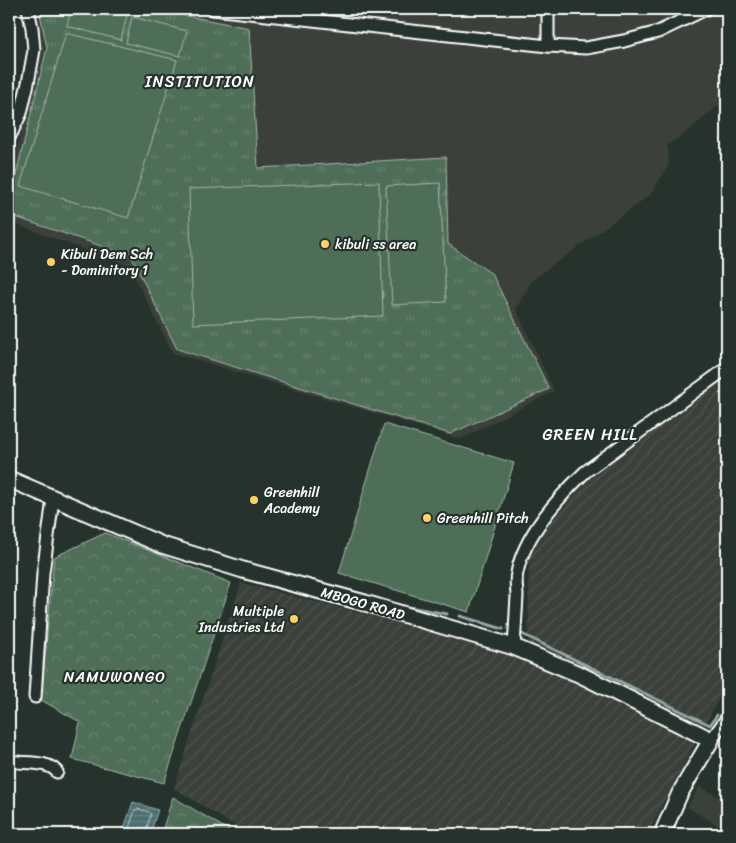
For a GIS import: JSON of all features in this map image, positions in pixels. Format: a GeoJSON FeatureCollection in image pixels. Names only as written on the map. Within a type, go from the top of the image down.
{"type":"FeatureCollection","features":[{"type":"Feature","properties":{"kind":"street"},"geometry":{"type":"LineString","coordinates":[[9,138],[20,113],[28,84],[34,50],[28,9]]}},
{"type":"Feature","properties":{"kind":"street"},"geometry":{"type":"LineString","coordinates":[[213,9],[548,46],[586,48],[658,32],[706,9]]}},
{"type":"Feature","properties":{"kind":"street"},"geometry":{"type":"LineString","coordinates":[[548,9],[548,46]]}},
{"type":"Feature","properties":{"kind":"street"},"geometry":{"type":"LineString","coordinates":[[514,647],[516,575],[526,546],[550,509],[585,472],[727,368]]}},
{"type":"Feature","properties":{"kind":"street","name":"MBOGO ROAD"},"geometry":{"type":"LineString","coordinates":[[9,479],[162,545],[514,647],[581,675],[711,740]]}},
{"type":"Feature","properties":{"kind":"street"},"geometry":{"type":"LineString","coordinates":[[35,697],[43,574],[53,499]]}},
{"type":"Feature","properties":{"kind":"street"},"geometry":{"type":"LineString","coordinates":[[662,834],[680,793],[711,740],[727,718]]}},
{"type":"Feature","properties":{"kind":"street"},"geometry":{"type":"LineString","coordinates":[[9,761],[44,764],[57,772]]}},
{"type":"Feature","properties":{"kind":"shaded area","name":"kibuli ss area"},"geometry":{"type":"Polygon","coordinates":[[[33,9],[727,9],[727,104],[716,107],[682,136],[667,145],[669,165],[650,195],[532,280],[516,309],[554,391],[461,439],[173,353],[129,266],[9,222],[9,183],[42,44],[33,9]]]}},
{"type":"Feature","properties":{"kind":"shaded area"},"geometry":{"type":"Polygon","coordinates":[[[727,373],[727,683],[647,834],[248,834],[174,788],[241,583],[528,655],[529,549],[582,485],[727,373]]]}},
{"type":"Feature","properties":{"kind":"shaded area"},"geometry":{"type":"Polygon","coordinates":[[[700,786],[727,802],[727,831],[687,807],[700,786]]]}},
{"type":"Feature","properties":{"kind":"green space"},"geometry":{"type":"Polygon","coordinates":[[[39,9],[152,9],[249,28],[258,168],[446,157],[448,244],[492,274],[549,389],[450,434],[177,349],[131,256],[9,215],[9,203],[47,48],[39,9]]]}},
{"type":"Feature","properties":{"kind":"green space"},"geometry":{"type":"Polygon","coordinates":[[[71,9],[101,9],[127,15],[121,40],[67,26],[71,9]]]}},
{"type":"Feature","properties":{"kind":"green space"},"geometry":{"type":"Polygon","coordinates":[[[132,17],[187,31],[180,56],[126,43],[132,17]]]}},
{"type":"Feature","properties":{"kind":"green space"},"geometry":{"type":"Polygon","coordinates":[[[66,33],[177,60],[128,218],[20,186],[66,33]]]}},
{"type":"Feature","properties":{"kind":"green space"},"geometry":{"type":"Polygon","coordinates":[[[379,182],[383,316],[193,324],[189,189],[379,182]]]}},
{"type":"Feature","properties":{"kind":"green space"},"geometry":{"type":"Polygon","coordinates":[[[440,183],[446,302],[392,305],[386,186],[440,183]]]}},
{"type":"Feature","properties":{"kind":"green space","name":"Greenhill Pitch"},"geometry":{"type":"Polygon","coordinates":[[[384,424],[514,463],[469,612],[339,573],[384,424]]]}},
{"type":"Feature","properties":{"kind":"green space"},"geometry":{"type":"Polygon","coordinates":[[[105,533],[231,583],[164,783],[72,759],[80,722],[41,700],[54,557],[105,533]]]}},
{"type":"Feature","properties":{"kind":"green space"},"geometry":{"type":"Polygon","coordinates":[[[173,797],[235,834],[161,834],[173,797]]]}},
{"type":"Feature","properties":{"kind":"water"},"geometry":{"type":"Polygon","coordinates":[[[133,802],[158,810],[150,834],[122,834],[133,802]]]}},
{"type":"Feature","properties":{"kind":"waterway"},"geometry":{"type":"LineString","coordinates":[[388,603],[447,614]]}},
{"type":"Feature","properties":{"kind":"waterway"},"geometry":{"type":"LineString","coordinates":[[460,616],[503,629]]}},
{"type":"Feature","properties":{"kind":"waterway"},"geometry":{"type":"LineString","coordinates":[[520,633],[710,725],[717,715]]}},
{"type":"Feature","properties":{"kind":"waterway"},"geometry":{"type":"LineString","coordinates":[[722,705],[727,695]]}},
{"type":"Feature","properties":{"kind":"place","name":"kibuli ss area"},"geometry":{"type":"Point","coordinates":[325,244]}},
{"type":"Feature","properties":{"kind":"place","name":"Kibuli Dem Sch - Dominitory 1"},"geometry":{"type":"Point","coordinates":[51,262]}},
{"type":"Feature","properties":{"kind":"place","name":"Greenhill Academy"},"geometry":{"type":"Point","coordinates":[254,500]}},
{"type":"Feature","properties":{"kind":"place","name":"Greenhill Pitch"},"geometry":{"type":"Point","coordinates":[427,518]}},
{"type":"Feature","properties":{"kind":"place","name":"Multiple Industries Ltd"},"geometry":{"type":"Point","coordinates":[294,619]}},
{"type":"Feature","properties":{"kind":"district","name":"INSTITUTION"},"geometry":{"type":"Point","coordinates":[200,81]}},
{"type":"Feature","properties":{"kind":"district","name":"GREEN HILL"},"geometry":{"type":"Point","coordinates":[590,434]}},
{"type":"Feature","properties":{"kind":"district","name":"NAMUWONGO"},"geometry":{"type":"Point","coordinates":[115,677]}}]}
